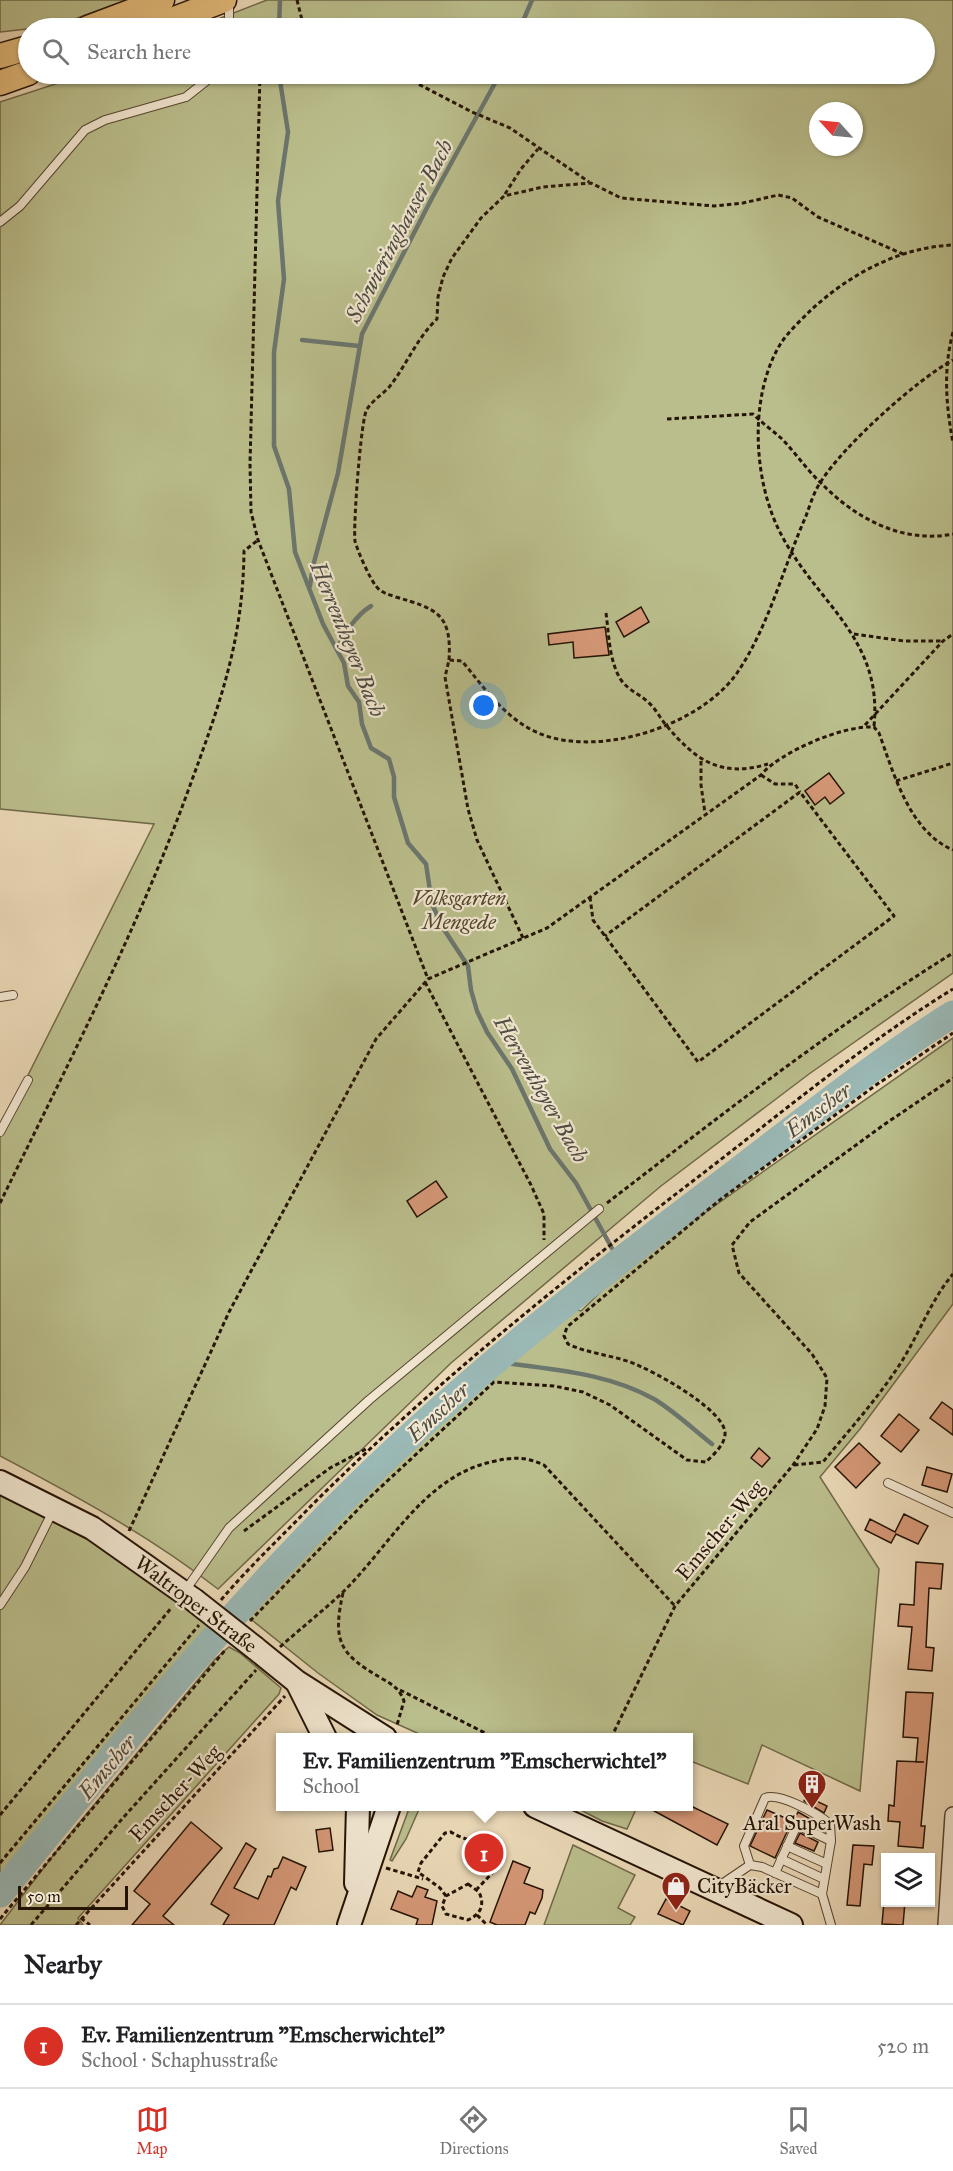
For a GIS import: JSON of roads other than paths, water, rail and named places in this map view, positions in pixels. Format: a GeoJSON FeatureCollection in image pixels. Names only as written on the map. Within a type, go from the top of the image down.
{"type":"FeatureCollection","features":[{"type":"Feature","properties":{"kind":"main road"},"geometry":{"type":"LineString","coordinates":[[114,18],[162,0]]}},
{"type":"Feature","properties":{"kind":"main road"},"geometry":{"type":"LineString","coordinates":[[178,18],[224,0]]}},
{"type":"Feature","properties":{"kind":"main road"},"geometry":{"type":"LineString","coordinates":[[0,56],[18,51]]}},
{"type":"Feature","properties":{"kind":"main road"},"geometry":{"type":"LineString","coordinates":[[0,83],[18,77]]}},
{"type":"Feature","properties":{"kind":"main road","name":"Waltroper Straße"},"geometry":{"type":"LineString","coordinates":[[0,1482],[92,1528],[189,1596],[297,1682],[366,1728],[391,1732]]}},
{"type":"Feature","properties":{"kind":"main road"},"geometry":{"type":"LineString","coordinates":[[297,1682],[323,1733]]}},
{"type":"Feature","properties":{"kind":"main road"},"geometry":{"type":"LineString","coordinates":[[356,1811],[356,1902]]}},
{"type":"Feature","properties":{"kind":"main road"},"geometry":{"type":"LineString","coordinates":[[349,1925],[387,1811]]}},
{"type":"Feature","properties":{"kind":"main road"},"geometry":{"type":"LineString","coordinates":[[546,1811],[790,1925]]}},
{"type":"Feature","properties":{"kind":"street"},"geometry":{"type":"LineString","coordinates":[[946,1925],[953,1815]]}},
{"type":"Feature","properties":{"kind":"lane"},"geometry":{"type":"LineString","coordinates":[[229,0],[229,18]]}},
{"type":"Feature","properties":{"kind":"lane"},"geometry":{"type":"LineString","coordinates":[[0,222],[20,206],[85,130],[105,120],[186,97],[202,84]]}},
{"type":"Feature","properties":{"kind":"lane"},"geometry":{"type":"LineString","coordinates":[[0,997],[13,995]]}},
{"type":"Feature","properties":{"kind":"lane"},"geometry":{"type":"LineString","coordinates":[[0,1132],[28,1080]]}},
{"type":"Feature","properties":{"kind":"lane"},"geometry":{"type":"LineString","coordinates":[[189,1596],[230,1528],[369,1400],[599,1209]]}},
{"type":"Feature","properties":{"kind":"lane"},"geometry":{"type":"LineString","coordinates":[[888,1483],[953,1513]]}},
{"type":"Feature","properties":{"kind":"lane"},"geometry":{"type":"LineString","coordinates":[[0,1605],[25,1567],[55,1508]]}},
{"type":"Feature","properties":{"kind":"lane"},"geometry":{"type":"LineString","coordinates":[[750,1865],[744,1846],[765,1798],[771,1796],[822,1817],[830,1824],[831,1841],[822,1894],[831,1925]]}},
{"type":"Feature","properties":{"kind":"lane"},"geometry":{"type":"LineString","coordinates":[[775,1873],[797,1825],[831,1841]]}},
{"type":"Feature","properties":{"kind":"lane"},"geometry":{"type":"LineString","coordinates":[[787,1846],[827,1864]]}},
{"type":"Feature","properties":{"kind":"lane"},"geometry":{"type":"LineString","coordinates":[[781,1859],[824,1879]]}},
{"type":"Feature","properties":{"kind":"lane"},"geometry":{"type":"LineString","coordinates":[[715,1889],[750,1865]]}},
{"type":"Feature","properties":{"kind":"lane"},"geometry":{"type":"LineString","coordinates":[[750,1865],[775,1873],[822,1894]]}},
{"type":"Feature","properties":{"kind":"waterway","name":"Herrentheyer Bach"},"geometry":{"type":"LineString","coordinates":[[279,18],[280,0]]}},
{"type":"Feature","properties":{"kind":"waterway","name":"Schwieringhauser Bach"},"geometry":{"type":"LineString","coordinates":[[524,18],[532,0]]}},
{"type":"Feature","properties":{"kind":"waterway","name":"Herrentheyer Bach"},"geometry":{"type":"LineString","coordinates":[[281,84],[288,132],[278,201],[284,279],[274,352],[274,446],[289,489],[295,552],[323,624],[344,663],[348,686],[359,702],[362,724],[371,748],[389,759],[394,777],[394,797],[408,843],[426,864],[432,904],[443,928],[468,966],[477,1011],[487,1032],[512,1069],[550,1149],[576,1183],[619,1261]]}},
{"type":"Feature","properties":{"kind":"waterway","name":"Schwieringhauser Bach"},"geometry":{"type":"LineString","coordinates":[[310,586],[313,566],[338,473],[362,334],[432,198],[495,84]]}},
{"type":"Feature","properties":{"kind":"waterway"},"geometry":{"type":"LineString","coordinates":[[302,340],[359,346]]}},
{"type":"Feature","properties":{"kind":"waterway"},"geometry":{"type":"LineString","coordinates":[[337,648],[347,630],[371,606]]}},
{"type":"Feature","properties":{"kind":"waterway","name":"Emscher"},"geometry":{"type":"LineString","coordinates":[[0,1894],[120,1748],[244,1604],[330,1513],[425,1422],[524,1337],[627,1255],[840,1092],[953,1014]]}},
{"type":"Feature","properties":{"kind":"waterway"},"geometry":{"type":"LineString","coordinates":[[493,1361],[596,1377],[635,1390],[654,1399],[712,1444]]}},
{"type":"Feature","properties":{"kind":"place","name":"Aral SuperWash"},"geometry":{"type":"Point","coordinates":[812,1810]}},
{"type":"Feature","properties":{"kind":"place","name":"Ev. Familienzentrum \"Emscherwichtel\""},"geometry":{"type":"Point","coordinates":[484,1853]}},
{"type":"Feature","properties":{"kind":"place","name":"CityBäcker"},"geometry":{"type":"Point","coordinates":[676,1912]}},
{"type":"Feature","properties":{"kind":"park label","name":"Volksgarten Mengede"},"geometry":{"type":"Point","coordinates":[459,910]}}]}
